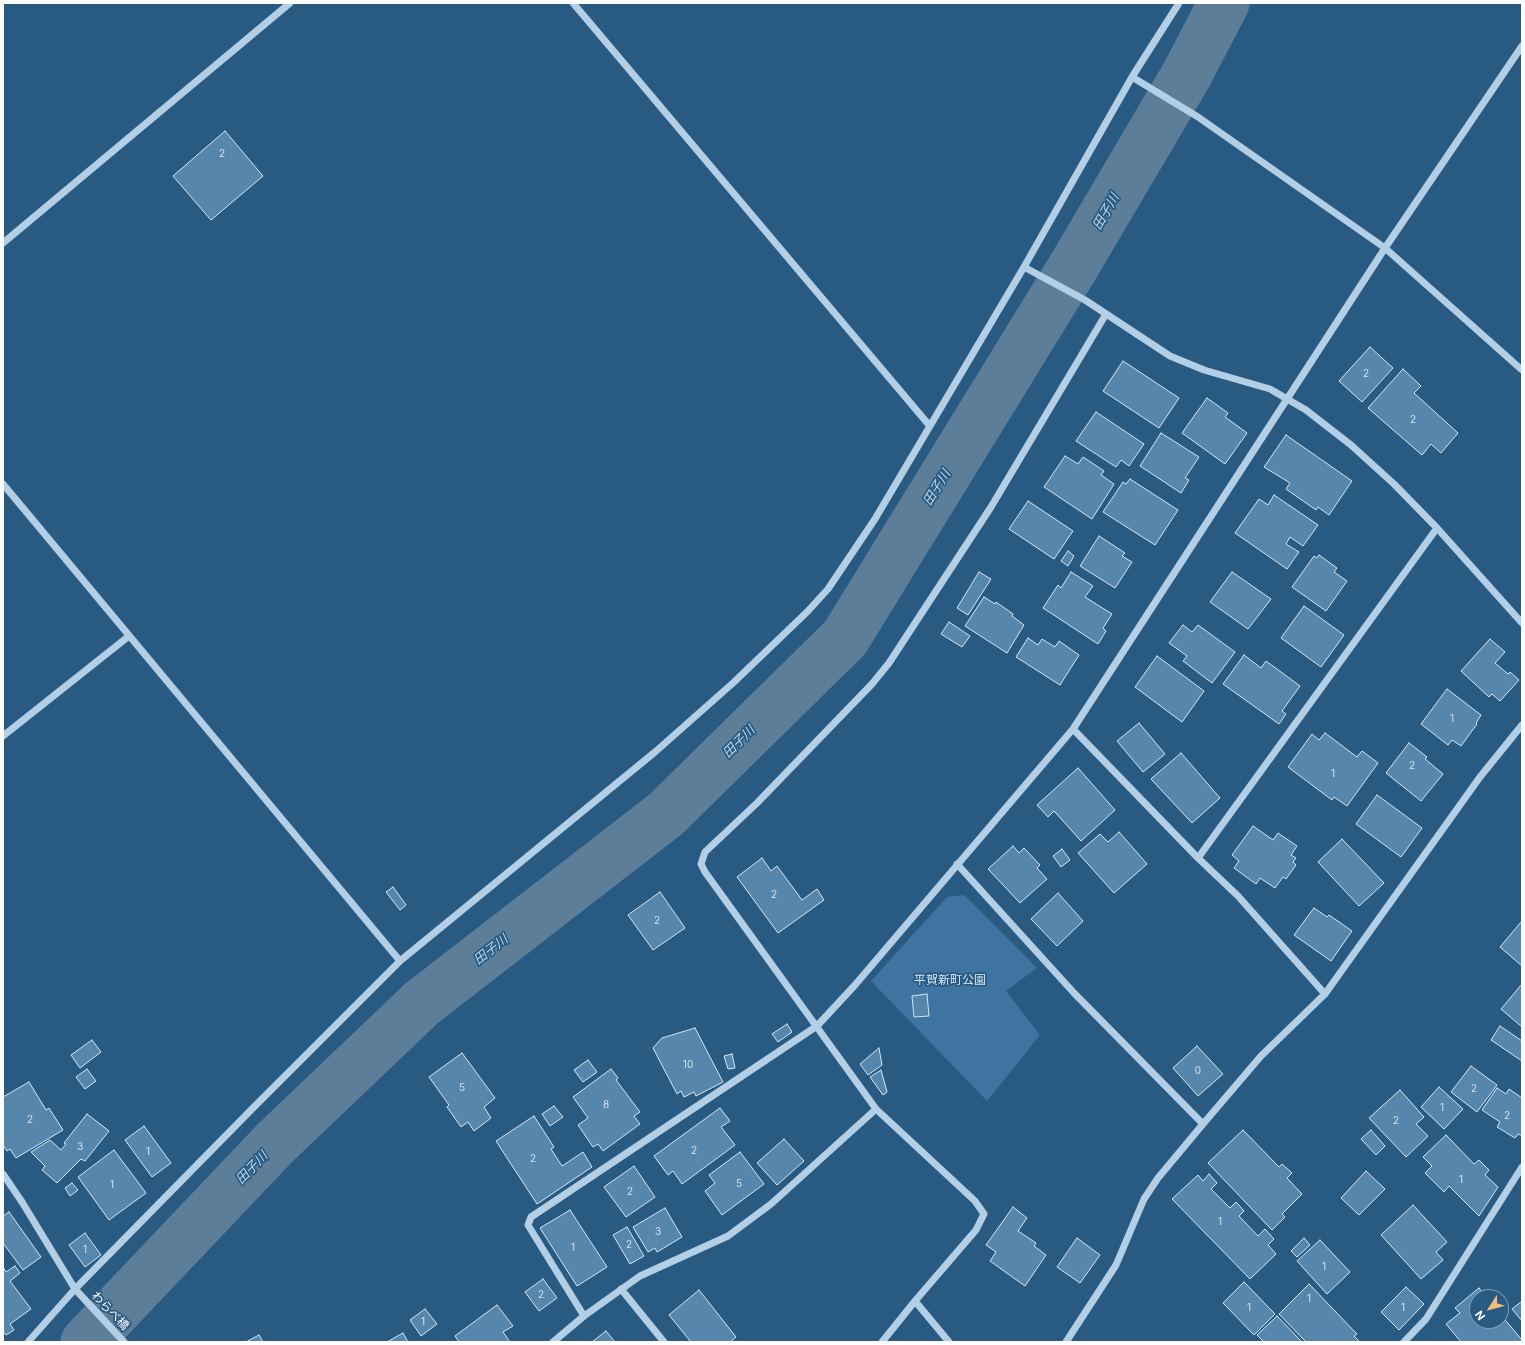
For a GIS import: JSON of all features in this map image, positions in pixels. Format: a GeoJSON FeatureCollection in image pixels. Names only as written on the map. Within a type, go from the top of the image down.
{"type":"FeatureCollection","features":[{"type":"Feature","properties":{"kind":"street"},"geometry":{"type":"LineString","coordinates":[[3,243],[290,3]]}},
{"type":"Feature","properties":{"kind":"street"},"geometry":{"type":"LineString","coordinates":[[573,3],[929,425]]}},
{"type":"Feature","properties":{"kind":"street"},"geometry":{"type":"LineString","coordinates":[[28,1342],[78,1292],[251,1110],[400,961],[655,752],[733,683],[807,612],[828,589],[875,519],[929,425],[1024,267],[1132,77],[1179,3]]}},
{"type":"Feature","properties":{"kind":"street"},"geometry":{"type":"LineString","coordinates":[[584,1316],[528,1225],[531,1217],[817,1026],[855,985],[1074,728],[1385,248],[1522,46]]}},
{"type":"Feature","properties":{"kind":"street"},"geometry":{"type":"LineString","coordinates":[[1132,77],[1198,117],[1385,248],[1522,370]]}},
{"type":"Feature","properties":{"kind":"street"},"geometry":{"type":"LineString","coordinates":[[1024,267],[1085,300],[1170,356],[1204,370],[1270,389],[1306,410],[1351,445],[1394,484],[1437,528],[1522,624]]}},
{"type":"Feature","properties":{"kind":"street"},"geometry":{"type":"LineString","coordinates":[[882,1342],[976,1230],[984,1214],[975,1201],[876,1109],[705,872],[701,864],[705,852],[757,803],[872,684],[889,663],[991,507],[1106,314]]}},
{"type":"Feature","properties":{"kind":"street"},"geometry":{"type":"LineString","coordinates":[[3,484],[400,961]]}},
{"type":"Feature","properties":{"kind":"street"},"geometry":{"type":"LineString","coordinates":[[1198,858],[1437,528]]}},
{"type":"Feature","properties":{"kind":"street"},"geometry":{"type":"LineString","coordinates":[[3,736],[129,636]]}},
{"type":"Feature","properties":{"kind":"street"},"geometry":{"type":"LineString","coordinates":[[1066,1342],[1116,1265],[1144,1199],[1158,1178],[1261,1056],[1325,994],[1480,776],[1522,725]]}},
{"type":"Feature","properties":{"kind":"street"},"geometry":{"type":"LineString","coordinates":[[1074,728],[1198,858],[1238,896],[1325,994]]}},
{"type":"Feature","properties":{"kind":"street"},"geometry":{"type":"LineString","coordinates":[[957,864],[1074,992],[1203,1124]]}},
{"type":"Feature","properties":{"kind":"street"},"geometry":{"type":"LineString","coordinates":[[553,1342],[584,1316],[640,1276],[728,1236],[771,1204],[876,1109]]}},
{"type":"Feature","properties":{"kind":"street"},"geometry":{"type":"LineString","coordinates":[[1404,1342],[1426,1319],[1522,1167]]}},
{"type":"Feature","properties":{"kind":"street","name":"わらべ橋"},"geometry":{"type":"LineString","coordinates":[[3,1174],[78,1292],[124,1342]]}},
{"type":"Feature","properties":{"kind":"street"},"geometry":{"type":"LineString","coordinates":[[621,1289],[664,1342]]}},
{"type":"Feature","properties":{"kind":"street"},"geometry":{"type":"LineString","coordinates":[[915,1301],[949,1342]]}},
{"type":"Feature","properties":{"kind":"green space","name":"平賀新町公園"},"geometry":{"type":"Polygon","coordinates":[[[964,895],[1037,968],[1006,991],[1040,1035],[987,1101],[871,981],[947,897],[964,895]]]}},
{"type":"Feature","properties":{"kind":"building"},"geometry":{"type":"Polygon","coordinates":[[[225,131],[263,176],[211,220],[173,176],[225,131]]]}},
{"type":"Feature","properties":{"kind":"building"},"geometry":{"type":"Polygon","coordinates":[[[1370,347],[1393,368],[1362,402],[1339,381],[1370,347]]]}},
{"type":"Feature","properties":{"kind":"building"},"geometry":{"type":"Polygon","coordinates":[[[1123,361],[1179,398],[1159,428],[1103,391],[1123,361]]]}},
{"type":"Feature","properties":{"kind":"building"},"geometry":{"type":"Polygon","coordinates":[[[1403,369],[1421,386],[1414,393],[1458,433],[1441,453],[1431,444],[1422,455],[1368,408],[1403,369]]]}},
{"type":"Feature","properties":{"kind":"building"},"geometry":{"type":"Polygon","coordinates":[[[1207,398],[1228,413],[1225,417],[1247,433],[1225,464],[1182,433],[1207,398]]]}},
{"type":"Feature","properties":{"kind":"building"},"geometry":{"type":"Polygon","coordinates":[[[1096,412],[1144,444],[1129,466],[1121,460],[1116,467],[1076,441],[1096,412]]]}},
{"type":"Feature","properties":{"kind":"building"},"geometry":{"type":"Polygon","coordinates":[[[1161,433],[1199,457],[1185,478],[1189,480],[1181,493],[1140,466],[1161,433]]]}},
{"type":"Feature","properties":{"kind":"building"},"geometry":{"type":"Polygon","coordinates":[[[1286,435],[1352,481],[1329,515],[1318,507],[1316,510],[1286,489],[1290,483],[1264,467],[1286,435]]]}},
{"type":"Feature","properties":{"kind":"building"},"geometry":{"type":"Polygon","coordinates":[[[1065,456],[1078,464],[1083,457],[1104,471],[1101,475],[1114,484],[1092,519],[1044,487],[1065,456]]]}},
{"type":"Feature","properties":{"kind":"building"},"geometry":{"type":"Polygon","coordinates":[[[1130,479],[1178,510],[1155,545],[1103,512],[1123,482],[1126,484],[1130,479]]]}},
{"type":"Feature","properties":{"kind":"building"},"geometry":{"type":"Polygon","coordinates":[[[1274,495],[1318,525],[1303,546],[1290,537],[1286,544],[1299,552],[1287,569],[1235,533],[1259,499],[1268,505],[1274,495]]]}},
{"type":"Feature","properties":{"kind":"building"},"geometry":{"type":"Polygon","coordinates":[[[1028,501],[1073,531],[1054,559],[1009,529],[1028,501]]]}},
{"type":"Feature","properties":{"kind":"building"},"geometry":{"type":"Polygon","coordinates":[[[1099,536],[1125,553],[1122,556],[1132,562],[1115,588],[1080,566],[1099,536]]]}},
{"type":"Feature","properties":{"kind":"building"},"geometry":{"type":"Polygon","coordinates":[[[1068,551],[1074,556],[1068,566],[1061,561],[1068,551]]]}},
{"type":"Feature","properties":{"kind":"building"},"geometry":{"type":"Polygon","coordinates":[[[1319,555],[1337,568],[1334,572],[1347,581],[1326,611],[1292,587],[1314,556],[1317,558],[1319,555]]]}},
{"type":"Feature","properties":{"kind":"building"},"geometry":{"type":"Polygon","coordinates":[[[979,572],[991,579],[968,615],[957,608],[979,572]]]}},
{"type":"Feature","properties":{"kind":"building"},"geometry":{"type":"Polygon","coordinates":[[[1071,572],[1093,586],[1085,597],[1112,614],[1103,628],[1106,631],[1098,644],[1043,608],[1058,585],[1061,588],[1071,572]]]}},
{"type":"Feature","properties":{"kind":"building"},"geometry":{"type":"Polygon","coordinates":[[[1232,572],[1271,599],[1248,629],[1210,602],[1232,572]]]}},
{"type":"Feature","properties":{"kind":"building"},"geometry":{"type":"Polygon","coordinates":[[[984,597],[995,604],[996,602],[1013,614],[1012,616],[1024,625],[1007,653],[965,626],[984,597]]]}},
{"type":"Feature","properties":{"kind":"building"},"geometry":{"type":"Polygon","coordinates":[[[1304,606],[1344,635],[1321,667],[1281,638],[1304,606]]]}},
{"type":"Feature","properties":{"kind":"building"},"geometry":{"type":"Polygon","coordinates":[[[949,622],[970,636],[962,647],[941,634],[949,622]]]}},
{"type":"Feature","properties":{"kind":"building"},"geometry":{"type":"Polygon","coordinates":[[[1183,625],[1192,632],[1198,625],[1235,652],[1212,683],[1183,661],[1187,656],[1169,643],[1183,625]]]}},
{"type":"Feature","properties":{"kind":"building"},"geometry":{"type":"Polygon","coordinates":[[[1028,638],[1038,645],[1042,639],[1055,647],[1059,641],[1079,655],[1060,685],[1016,657],[1028,638]]]}},
{"type":"Feature","properties":{"kind":"building"},"geometry":{"type":"Polygon","coordinates":[[[1490,639],[1505,652],[1495,663],[1508,674],[1510,672],[1519,680],[1500,701],[1492,694],[1489,697],[1461,671],[1490,639]]]}},
{"type":"Feature","properties":{"kind":"building"},"geometry":{"type":"Polygon","coordinates":[[[1244,655],[1261,668],[1266,661],[1300,686],[1282,711],[1286,714],[1279,724],[1223,684],[1244,655]]]}},
{"type":"Feature","properties":{"kind":"building"},"geometry":{"type":"Polygon","coordinates":[[[1157,656],[1204,691],[1182,722],[1135,687],[1157,656]]]}},
{"type":"Feature","properties":{"kind":"building"},"geometry":{"type":"Polygon","coordinates":[[[1447,689],[1481,715],[1476,723],[1477,724],[1461,746],[1452,740],[1448,745],[1421,724],[1447,689]]]}},
{"type":"Feature","properties":{"kind":"building"},"geometry":{"type":"Polygon","coordinates":[[[1139,723],[1165,754],[1143,772],[1117,741],[1139,723]]]}},
{"type":"Feature","properties":{"kind":"building"},"geometry":{"type":"Polygon","coordinates":[[[1325,733],[1357,757],[1362,751],[1378,763],[1347,806],[1334,797],[1332,800],[1288,767],[1312,734],[1319,740],[1325,733]]]}},
{"type":"Feature","properties":{"kind":"building"},"geometry":{"type":"Polygon","coordinates":[[[1409,743],[1427,757],[1425,759],[1443,774],[1421,801],[1386,773],[1409,743]]]}},
{"type":"Feature","properties":{"kind":"building"},"geometry":{"type":"Polygon","coordinates":[[[1181,753],[1220,798],[1192,823],[1151,779],[1181,753]]]}},
{"type":"Feature","properties":{"kind":"building"},"geometry":{"type":"Polygon","coordinates":[[[1078,768],[1115,810],[1081,841],[1054,811],[1048,817],[1037,805],[1078,768]]]}},
{"type":"Feature","properties":{"kind":"building"},"geometry":{"type":"Polygon","coordinates":[[[1377,795],[1422,828],[1401,857],[1356,824],[1377,795]]]}},
{"type":"Feature","properties":{"kind":"building"},"geometry":{"type":"Polygon","coordinates":[[[1253,826],[1273,840],[1278,833],[1297,846],[1291,855],[1296,858],[1293,862],[1296,865],[1286,879],[1283,877],[1275,888],[1260,878],[1256,884],[1234,868],[1239,861],[1232,855],[1253,826]]]}},
{"type":"Feature","properties":{"kind":"building"},"geometry":{"type":"Polygon","coordinates":[[[1119,832],[1147,864],[1114,893],[1078,853],[1100,834],[1108,842],[1119,832]]]}},
{"type":"Feature","properties":{"kind":"building"},"geometry":{"type":"Polygon","coordinates":[[[1342,839],[1384,883],[1359,906],[1318,862],[1342,839]]]}},
{"type":"Feature","properties":{"kind":"building"},"geometry":{"type":"Polygon","coordinates":[[[1013,846],[1019,853],[1024,848],[1040,865],[1037,868],[1047,879],[1020,903],[988,869],[1013,846]]]}},
{"type":"Feature","properties":{"kind":"building"},"geometry":{"type":"Polygon","coordinates":[[[1062,849],[1070,860],[1061,867],[1053,856],[1062,849]]]}},
{"type":"Feature","properties":{"kind":"building"},"geometry":{"type":"Polygon","coordinates":[[[762,858],[771,871],[777,866],[802,900],[817,889],[824,900],[778,933],[737,877],[762,858]]]}},
{"type":"Feature","properties":{"kind":"building"},"geometry":{"type":"Polygon","coordinates":[[[393,887],[406,905],[400,910],[386,892],[393,887]]]}},
{"type":"Feature","properties":{"kind":"building"},"geometry":{"type":"Polygon","coordinates":[[[660,892],[685,928],[653,950],[628,915],[660,892]]]}},
{"type":"Feature","properties":{"kind":"building"},"geometry":{"type":"Polygon","coordinates":[[[1058,893],[1083,921],[1057,946],[1031,919],[1058,893]]]}},
{"type":"Feature","properties":{"kind":"building"},"geometry":{"type":"Polygon","coordinates":[[[1314,908],[1327,917],[1329,915],[1352,931],[1331,961],[1294,935],[1314,908]]]}},
{"type":"Feature","properties":{"kind":"building"},"geometry":{"type":"Polygon","coordinates":[[[1522,921],[1522,966],[1500,947],[1522,921]]]}},
{"type":"Feature","properties":{"kind":"building"},"geometry":{"type":"Polygon","coordinates":[[[1522,984],[1522,1027],[1501,1009],[1522,984]]]}},
{"type":"Feature","properties":{"kind":"building"},"geometry":{"type":"Polygon","coordinates":[[[927,994],[929,1016],[914,1017],[912,996],[927,994]]]}},
{"type":"Feature","properties":{"kind":"building"},"geometry":{"type":"Polygon","coordinates":[[[787,1024],[792,1032],[778,1042],[772,1034],[787,1024]]]}},
{"type":"Feature","properties":{"kind":"building"},"geometry":{"type":"Polygon","coordinates":[[[1500,1026],[1522,1041],[1522,1061],[1491,1040],[1500,1026]]]}},
{"type":"Feature","properties":{"kind":"building"},"geometry":{"type":"Polygon","coordinates":[[[695,1028],[723,1082],[696,1096],[694,1092],[684,1097],[681,1091],[677,1094],[653,1048],[662,1038],[695,1028]]]}},
{"type":"Feature","properties":{"kind":"building"},"geometry":{"type":"Polygon","coordinates":[[[92,1040],[101,1052],[80,1068],[71,1055],[92,1040]]]}},
{"type":"Feature","properties":{"kind":"building"},"geometry":{"type":"Polygon","coordinates":[[[1197,1046],[1223,1074],[1198,1096],[1173,1068],[1197,1046]]]}},
{"type":"Feature","properties":{"kind":"building"},"geometry":{"type":"Polygon","coordinates":[[[879,1048],[882,1065],[868,1075],[860,1064],[879,1048]]]}},
{"type":"Feature","properties":{"kind":"building"},"geometry":{"type":"Polygon","coordinates":[[[462,1053],[495,1098],[484,1107],[491,1118],[474,1131],[468,1122],[461,1127],[447,1107],[449,1105],[429,1077],[462,1053]]]}},
{"type":"Feature","properties":{"kind":"building"},"geometry":{"type":"Polygon","coordinates":[[[732,1054],[735,1068],[728,1069],[724,1056],[732,1054]]]}},
{"type":"Feature","properties":{"kind":"building"},"geometry":{"type":"Polygon","coordinates":[[[588,1060],[597,1072],[583,1082],[574,1070],[588,1060]]]}},
{"type":"Feature","properties":{"kind":"building"},"geometry":{"type":"Polygon","coordinates":[[[1471,1066],[1497,1085],[1477,1112],[1451,1092],[1471,1066]]]}},
{"type":"Feature","properties":{"kind":"building"},"geometry":{"type":"Polygon","coordinates":[[[87,1069],[96,1081],[85,1089],[76,1077],[87,1069]]]}},
{"type":"Feature","properties":{"kind":"building"},"geometry":{"type":"Polygon","coordinates":[[[611,1069],[618,1078],[616,1080],[640,1112],[634,1116],[640,1124],[603,1151],[598,1144],[593,1147],[578,1125],[588,1118],[573,1097],[611,1069]]]}},
{"type":"Feature","properties":{"kind":"building"},"geometry":{"type":"Polygon","coordinates":[[[881,1070],[887,1092],[883,1095],[870,1077],[881,1070]]]}},
{"type":"Feature","properties":{"kind":"building"},"geometry":{"type":"Polygon","coordinates":[[[29,1082],[46,1110],[49,1108],[63,1130],[16,1158],[10,1149],[7,1151],[3,1145],[3,1097],[29,1082]]]}},
{"type":"Feature","properties":{"kind":"building"},"geometry":{"type":"Polygon","coordinates":[[[1439,1087],[1463,1109],[1444,1129],[1421,1107],[1439,1087]]]}},
{"type":"Feature","properties":{"kind":"building"},"geometry":{"type":"Polygon","coordinates":[[[1497,1088],[1506,1094],[1509,1089],[1522,1098],[1522,1136],[1518,1134],[1515,1138],[1497,1127],[1500,1122],[1482,1110],[1497,1088]]]}},
{"type":"Feature","properties":{"kind":"building"},"geometry":{"type":"Polygon","coordinates":[[[1400,1090],[1424,1117],[1416,1124],[1428,1136],[1406,1157],[1369,1118],[1400,1090]]]}},
{"type":"Feature","properties":{"kind":"building"},"geometry":{"type":"Polygon","coordinates":[[[554,1106],[563,1117],[550,1126],[542,1114],[554,1106]]]}},
{"type":"Feature","properties":{"kind":"building"},"geometry":{"type":"Polygon","coordinates":[[[720,1108],[730,1121],[721,1127],[735,1145],[682,1184],[673,1171],[668,1175],[654,1156],[720,1108]]]}},
{"type":"Feature","properties":{"kind":"building"},"geometry":{"type":"Polygon","coordinates":[[[87,1114],[109,1131],[85,1161],[81,1159],[57,1183],[42,1170],[45,1166],[31,1152],[50,1140],[61,1150],[66,1144],[64,1143],[87,1114]]]}},
{"type":"Feature","properties":{"kind":"building"},"geometry":{"type":"Polygon","coordinates":[[[534,1116],[554,1147],[551,1149],[562,1166],[583,1152],[592,1167],[537,1204],[496,1141],[534,1116]]]}},
{"type":"Feature","properties":{"kind":"building"},"geometry":{"type":"Polygon","coordinates":[[[144,1126],[171,1163],[152,1177],[125,1140],[144,1126]]]}},
{"type":"Feature","properties":{"kind":"building"},"geometry":{"type":"Polygon","coordinates":[[[1243,1130],[1279,1167],[1282,1164],[1292,1173],[1287,1178],[1302,1194],[1282,1214],[1285,1217],[1272,1230],[1208,1163],[1243,1130]]]}},
{"type":"Feature","properties":{"kind":"building"},"geometry":{"type":"Polygon","coordinates":[[[1371,1130],[1385,1146],[1376,1155],[1361,1139],[1371,1130]]]}},
{"type":"Feature","properties":{"kind":"building"},"geometry":{"type":"Polygon","coordinates":[[[1446,1135],[1474,1164],[1479,1160],[1489,1170],[1485,1175],[1498,1187],[1479,1216],[1449,1186],[1444,1192],[1425,1173],[1432,1166],[1423,1157],[1446,1135]]]}},
{"type":"Feature","properties":{"kind":"building"},"geometry":{"type":"Polygon","coordinates":[[[784,1139],[804,1161],[777,1185],[757,1163],[784,1139]]]}},
{"type":"Feature","properties":{"kind":"building"},"geometry":{"type":"Polygon","coordinates":[[[114,1150],[146,1193],[109,1220],[78,1177],[114,1150]]]}},
{"type":"Feature","properties":{"kind":"building"},"geometry":{"type":"Polygon","coordinates":[[[740,1152],[764,1184],[722,1215],[705,1191],[715,1183],[709,1175],[740,1152]]]}},
{"type":"Feature","properties":{"kind":"building"},"geometry":{"type":"Polygon","coordinates":[[[634,1166],[655,1197],[626,1217],[604,1187],[634,1166]]]}},
{"type":"Feature","properties":{"kind":"building"},"geometry":{"type":"Polygon","coordinates":[[[1366,1171],[1385,1189],[1359,1215],[1341,1198],[1366,1171]]]}},
{"type":"Feature","properties":{"kind":"building"},"geometry":{"type":"Polygon","coordinates":[[[1209,1174],[1217,1183],[1211,1189],[1230,1208],[1236,1202],[1244,1211],[1239,1216],[1258,1236],[1265,1229],[1274,1239],[1268,1245],[1276,1254],[1250,1279],[1172,1199],[1198,1175],[1203,1181],[1209,1174]]]}},
{"type":"Feature","properties":{"kind":"building"},"geometry":{"type":"Polygon","coordinates":[[[72,1183],[78,1190],[70,1196],[65,1188],[72,1183]]]}},
{"type":"Feature","properties":{"kind":"building"},"geometry":{"type":"Polygon","coordinates":[[[1413,1205],[1447,1242],[1436,1252],[1443,1260],[1421,1279],[1381,1235],[1413,1205]]]}},
{"type":"Feature","properties":{"kind":"building"},"geometry":{"type":"Polygon","coordinates":[[[1013,1207],[1027,1218],[1018,1231],[1036,1243],[1034,1246],[1046,1255],[1025,1286],[990,1261],[996,1252],[986,1245],[1013,1207]]]}},
{"type":"Feature","properties":{"kind":"building"},"geometry":{"type":"Polygon","coordinates":[[[665,1208],[682,1237],[657,1252],[655,1248],[648,1252],[633,1227],[665,1208]]]}},
{"type":"Feature","properties":{"kind":"building"},"geometry":{"type":"Polygon","coordinates":[[[570,1210],[607,1267],[577,1286],[540,1228],[570,1210]]]}},
{"type":"Feature","properties":{"kind":"building"},"geometry":{"type":"Polygon","coordinates":[[[9,1212],[41,1257],[23,1270],[3,1243],[3,1216],[9,1212]]]}},
{"type":"Feature","properties":{"kind":"building"},"geometry":{"type":"Polygon","coordinates":[[[627,1227],[644,1256],[630,1264],[613,1235],[627,1227]]]}},
{"type":"Feature","properties":{"kind":"building"},"geometry":{"type":"Polygon","coordinates":[[[85,1233],[101,1255],[85,1267],[69,1245],[85,1233]]]}},
{"type":"Feature","properties":{"kind":"building"},"geometry":{"type":"Polygon","coordinates":[[[1077,1238],[1100,1255],[1080,1283],[1057,1267],[1077,1238]]]}},
{"type":"Feature","properties":{"kind":"building"},"geometry":{"type":"Polygon","coordinates":[[[1304,1238],[1310,1245],[1297,1257],[1291,1251],[1304,1238]]]}},
{"type":"Feature","properties":{"kind":"building"},"geometry":{"type":"Polygon","coordinates":[[[1320,1240],[1350,1272],[1327,1294],[1297,1261],[1320,1240]]]}},
{"type":"Feature","properties":{"kind":"building"},"geometry":{"type":"Polygon","coordinates":[[[15,1266],[20,1273],[10,1281],[31,1309],[10,1324],[14,1330],[6,1335],[3,1331],[3,1267],[6,1272],[15,1266]]]}},
{"type":"Feature","properties":{"kind":"building"},"geometry":{"type":"Polygon","coordinates":[[[543,1279],[557,1298],[539,1311],[525,1292],[543,1279]]]}},
{"type":"Feature","properties":{"kind":"building"},"geometry":{"type":"Polygon","coordinates":[[[1244,1282],[1275,1314],[1254,1335],[1223,1303],[1244,1282]]]}},
{"type":"Feature","properties":{"kind":"building"},"geometry":{"type":"Polygon","coordinates":[[[1309,1284],[1357,1334],[1354,1336],[1360,1342],[1306,1342],[1279,1314],[1309,1284]]]}},
{"type":"Feature","properties":{"kind":"building"},"geometry":{"type":"Polygon","coordinates":[[[1406,1287],[1424,1304],[1399,1330],[1381,1312],[1406,1287]]]}},
{"type":"Feature","properties":{"kind":"building"},"geometry":{"type":"Polygon","coordinates":[[[699,1290],[736,1337],[730,1342],[691,1342],[669,1315],[699,1290]]]}},
{"type":"Feature","properties":{"kind":"building"},"geometry":{"type":"Polygon","coordinates":[[[1469,1296],[1469,1329],[1509,1329],[1509,1325],[1522,1342],[1461,1342],[1446,1324],[1460,1313],[1455,1308],[1469,1296]]]}},
{"type":"Feature","properties":{"kind":"building"},"geometry":{"type":"Polygon","coordinates":[[[1522,1301],[1522,1321],[1512,1309],[1522,1301]]]}},
{"type":"Feature","properties":{"kind":"building"},"geometry":{"type":"Polygon","coordinates":[[[497,1305],[513,1326],[503,1332],[510,1342],[459,1342],[455,1336],[497,1305]]]}},
{"type":"Feature","properties":{"kind":"building"},"geometry":{"type":"Polygon","coordinates":[[[425,1309],[437,1324],[421,1336],[410,1320],[425,1309]]]}},
{"type":"Feature","properties":{"kind":"building"},"geometry":{"type":"Polygon","coordinates":[[[1277,1316],[1302,1342],[1264,1342],[1257,1335],[1277,1316]]]}},
{"type":"Feature","properties":{"kind":"building"},"geometry":{"type":"Polygon","coordinates":[[[606,1331],[615,1342],[592,1342],[606,1331]]]}},
{"type":"Feature","properties":{"kind":"building"},"geometry":{"type":"Polygon","coordinates":[[[403,1333],[408,1342],[387,1342],[403,1333]]]}},
{"type":"Feature","properties":{"kind":"building"},"geometry":{"type":"Polygon","coordinates":[[[259,1335],[263,1342],[246,1342],[259,1335]]]}},
{"type":"Feature","properties":{"kind":"waterway","name":"田子川"},"geometry":{"type":"LineString","coordinates":[[86,1342],[275,1143],[422,1003],[666,814],[845,638],[1075,264],[1187,74],[1224,3]]}}]}
